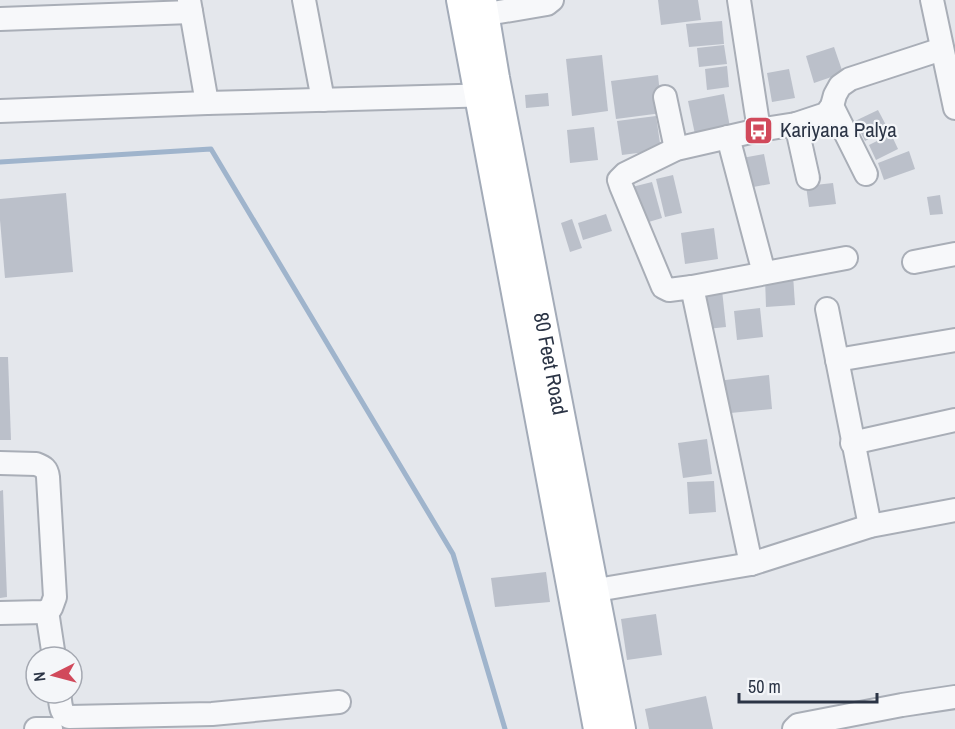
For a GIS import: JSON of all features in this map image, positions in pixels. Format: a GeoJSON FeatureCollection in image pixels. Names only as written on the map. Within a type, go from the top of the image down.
{"type":"FeatureCollection","features":[{"type":"Feature","properties":{"kind":"main road","name":"80 Feet Road"},"geometry":{"type":"LineString","coordinates":[[473,8],[583,592],[598,729]]}},
{"type":"Feature","properties":{"kind":"main road","name":"80 Feet Road"},"geometry":{"type":"LineString","coordinates":[[583,592],[621,729]]}},
{"type":"Feature","properties":{"kind":"street"},"geometry":{"type":"LineString","coordinates":[[303,0],[323,100]]}},
{"type":"Feature","properties":{"kind":"street"},"geometry":{"type":"LineString","coordinates":[[473,8],[547,4],[552,0]]}},
{"type":"Feature","properties":{"kind":"street"},"geometry":{"type":"LineString","coordinates":[[739,0],[759,129]]}},
{"type":"Feature","properties":{"kind":"street"},"geometry":{"type":"LineString","coordinates":[[932,0],[955,108]]}},
{"type":"Feature","properties":{"kind":"street"},"geometry":{"type":"LineString","coordinates":[[0,18],[190,6],[207,103]]}},
{"type":"Feature","properties":{"kind":"street"},"geometry":{"type":"LineString","coordinates":[[846,258],[669,290],[663,287],[619,180],[625,174],[676,149],[759,129],[796,124],[826,114],[840,87],[850,79],[942,49]]}},
{"type":"Feature","properties":{"kind":"street"},"geometry":{"type":"LineString","coordinates":[[0,111],[488,95]]}},
{"type":"Feature","properties":{"kind":"street"},"geometry":{"type":"LineString","coordinates":[[665,97],[676,149]]}},
{"type":"Feature","properties":{"kind":"street"},"geometry":{"type":"LineString","coordinates":[[832,106],[866,174]]}},
{"type":"Feature","properties":{"kind":"street"},"geometry":{"type":"LineString","coordinates":[[796,124],[808,178]]}},
{"type":"Feature","properties":{"kind":"street"},"geometry":{"type":"LineString","coordinates":[[728,137],[764,273]]}},
{"type":"Feature","properties":{"kind":"street"},"geometry":{"type":"LineString","coordinates":[[914,262],[955,255]]}},
{"type":"Feature","properties":{"kind":"street"},"geometry":{"type":"LineString","coordinates":[[692,287],[751,564]]}},
{"type":"Feature","properties":{"kind":"street"},"geometry":{"type":"LineString","coordinates":[[826,309],[870,526]]}},
{"type":"Feature","properties":{"kind":"street"},"geometry":{"type":"LineString","coordinates":[[837,360],[955,340]]}},
{"type":"Feature","properties":{"kind":"street"},"geometry":{"type":"LineString","coordinates":[[852,443],[955,420]]}},
{"type":"Feature","properties":{"kind":"street"},"geometry":{"type":"LineString","coordinates":[[0,463],[36,464],[47,470],[55,597],[47,611],[0,613]]}},
{"type":"Feature","properties":{"kind":"street"},"geometry":{"type":"LineString","coordinates":[[583,592],[751,564],[870,526],[955,510]]}},
{"type":"Feature","properties":{"kind":"street"},"geometry":{"type":"LineString","coordinates":[[47,611],[52,645]]}},
{"type":"Feature","properties":{"kind":"street"},"geometry":{"type":"LineString","coordinates":[[794,729],[798,725],[955,697]]}},
{"type":"Feature","properties":{"kind":"street"},"geometry":{"type":"LineString","coordinates":[[61,705],[64,715],[69,717],[212,714],[339,702]]}},
{"type":"Feature","properties":{"kind":"street"},"geometry":{"type":"LineString","coordinates":[[36,729],[51,729]]}},
{"type":"Feature","properties":{"kind":"building"},"geometry":{"type":"Polygon","coordinates":[[[658,0],[698,0],[701,20],[661,25],[658,0]]]}},
{"type":"Feature","properties":{"kind":"building"},"geometry":{"type":"Polygon","coordinates":[[[722,21],[724,44],[689,47],[686,24],[722,21]]]}},
{"type":"Feature","properties":{"kind":"building"},"geometry":{"type":"Polygon","coordinates":[[[724,45],[727,64],[699,67],[697,48],[724,45]]]}},
{"type":"Feature","properties":{"kind":"building"},"geometry":{"type":"Polygon","coordinates":[[[834,47],[843,73],[814,83],[806,56],[834,47]]]}},
{"type":"Feature","properties":{"kind":"building"},"geometry":{"type":"Polygon","coordinates":[[[602,55],[608,111],[572,116],[566,59],[602,55]]]}},
{"type":"Feature","properties":{"kind":"building"},"geometry":{"type":"Polygon","coordinates":[[[727,66],[729,87],[707,90],[705,69],[727,66]]]}},
{"type":"Feature","properties":{"kind":"building"},"geometry":{"type":"Polygon","coordinates":[[[789,69],[795,98],[772,102],[767,73],[789,69]]]}},
{"type":"Feature","properties":{"kind":"building"},"geometry":{"type":"Polygon","coordinates":[[[658,75],[662,113],[616,119],[611,81],[658,75]]]}},
{"type":"Feature","properties":{"kind":"building"},"geometry":{"type":"Polygon","coordinates":[[[548,93],[549,106],[526,108],[525,95],[548,93]]]}},
{"type":"Feature","properties":{"kind":"building"},"geometry":{"type":"Polygon","coordinates":[[[724,94],[731,133],[696,139],[688,101],[724,94]]]}},
{"type":"Feature","properties":{"kind":"building"},"geometry":{"type":"Polygon","coordinates":[[[878,110],[888,129],[865,141],[855,121],[878,110]]]}},
{"type":"Feature","properties":{"kind":"building"},"geometry":{"type":"Polygon","coordinates":[[[656,116],[661,150],[622,155],[617,121],[656,116]]]}},
{"type":"Feature","properties":{"kind":"building"},"geometry":{"type":"Polygon","coordinates":[[[594,127],[598,160],[570,163],[567,130],[594,127]]]}},
{"type":"Feature","properties":{"kind":"building"},"geometry":{"type":"Polygon","coordinates":[[[891,134],[898,149],[876,160],[869,145],[891,134]]]}},
{"type":"Feature","properties":{"kind":"building"},"geometry":{"type":"Polygon","coordinates":[[[909,151],[915,169],[884,180],[878,163],[909,151]]]}},
{"type":"Feature","properties":{"kind":"building"},"geometry":{"type":"Polygon","coordinates":[[[764,154],[770,184],[748,188],[742,158],[764,154]]]}},
{"type":"Feature","properties":{"kind":"building"},"geometry":{"type":"Polygon","coordinates":[[[673,175],[682,213],[665,217],[656,179],[673,175]]]}},
{"type":"Feature","properties":{"kind":"building"},"geometry":{"type":"Polygon","coordinates":[[[652,182],[662,218],[642,224],[632,187],[652,182]]]}},
{"type":"Feature","properties":{"kind":"building"},"geometry":{"type":"Polygon","coordinates":[[[833,183],[836,204],[809,207],[806,186],[833,183]]]}},
{"type":"Feature","properties":{"kind":"building"},"geometry":{"type":"Polygon","coordinates":[[[66,193],[73,272],[5,278],[0,199],[66,193]]]}},
{"type":"Feature","properties":{"kind":"building"},"geometry":{"type":"Polygon","coordinates":[[[940,195],[943,214],[930,215],[927,197],[940,195]]]}},
{"type":"Feature","properties":{"kind":"building"},"geometry":{"type":"Polygon","coordinates":[[[606,214],[612,231],[583,240],[578,223],[606,214]]]}},
{"type":"Feature","properties":{"kind":"building"},"geometry":{"type":"Polygon","coordinates":[[[572,219],[582,248],[570,252],[561,223],[572,219]]]}},
{"type":"Feature","properties":{"kind":"building"},"geometry":{"type":"Polygon","coordinates":[[[714,228],[718,259],[685,264],[681,233],[714,228]]]}},
{"type":"Feature","properties":{"kind":"building"},"geometry":{"type":"Polygon","coordinates":[[[793,275],[795,305],[766,307],[765,277],[793,275]]]}},
{"type":"Feature","properties":{"kind":"building"},"geometry":{"type":"Polygon","coordinates":[[[722,290],[726,327],[707,329],[703,292],[722,290]]]}},
{"type":"Feature","properties":{"kind":"building"},"geometry":{"type":"Polygon","coordinates":[[[760,308],[763,337],[737,340],[734,311],[760,308]]]}},
{"type":"Feature","properties":{"kind":"building"},"geometry":{"type":"Polygon","coordinates":[[[0,357],[8,357],[11,440],[0,440],[0,357]]]}},
{"type":"Feature","properties":{"kind":"building"},"geometry":{"type":"Polygon","coordinates":[[[769,375],[772,409],[720,414],[717,381],[769,375]]]}},
{"type":"Feature","properties":{"kind":"building"},"geometry":{"type":"Polygon","coordinates":[[[707,439],[712,474],[683,478],[678,443],[707,439]]]}},
{"type":"Feature","properties":{"kind":"building"},"geometry":{"type":"Polygon","coordinates":[[[714,481],[716,512],[689,514],[687,482],[714,481]]]}},
{"type":"Feature","properties":{"kind":"building"},"geometry":{"type":"Polygon","coordinates":[[[3,490],[7,597],[0,598],[0,491],[3,490]]]}},
{"type":"Feature","properties":{"kind":"building"},"geometry":{"type":"Polygon","coordinates":[[[546,572],[550,602],[495,607],[491,578],[546,572]]]}},
{"type":"Feature","properties":{"kind":"building"},"geometry":{"type":"Polygon","coordinates":[[[656,614],[662,655],[627,660],[621,619],[656,614]]]}},
{"type":"Feature","properties":{"kind":"building"},"geometry":{"type":"Polygon","coordinates":[[[706,696],[713,729],[649,729],[645,709],[706,696]]]}},
{"type":"Feature","properties":{"kind":"waterway"},"geometry":{"type":"LineString","coordinates":[[0,162],[211,149],[453,554],[505,729]]}},
{"type":"Feature","properties":{"kind":"place","name":"Kariyana Palya"},"geometry":{"type":"Point","coordinates":[759,130]}}]}
